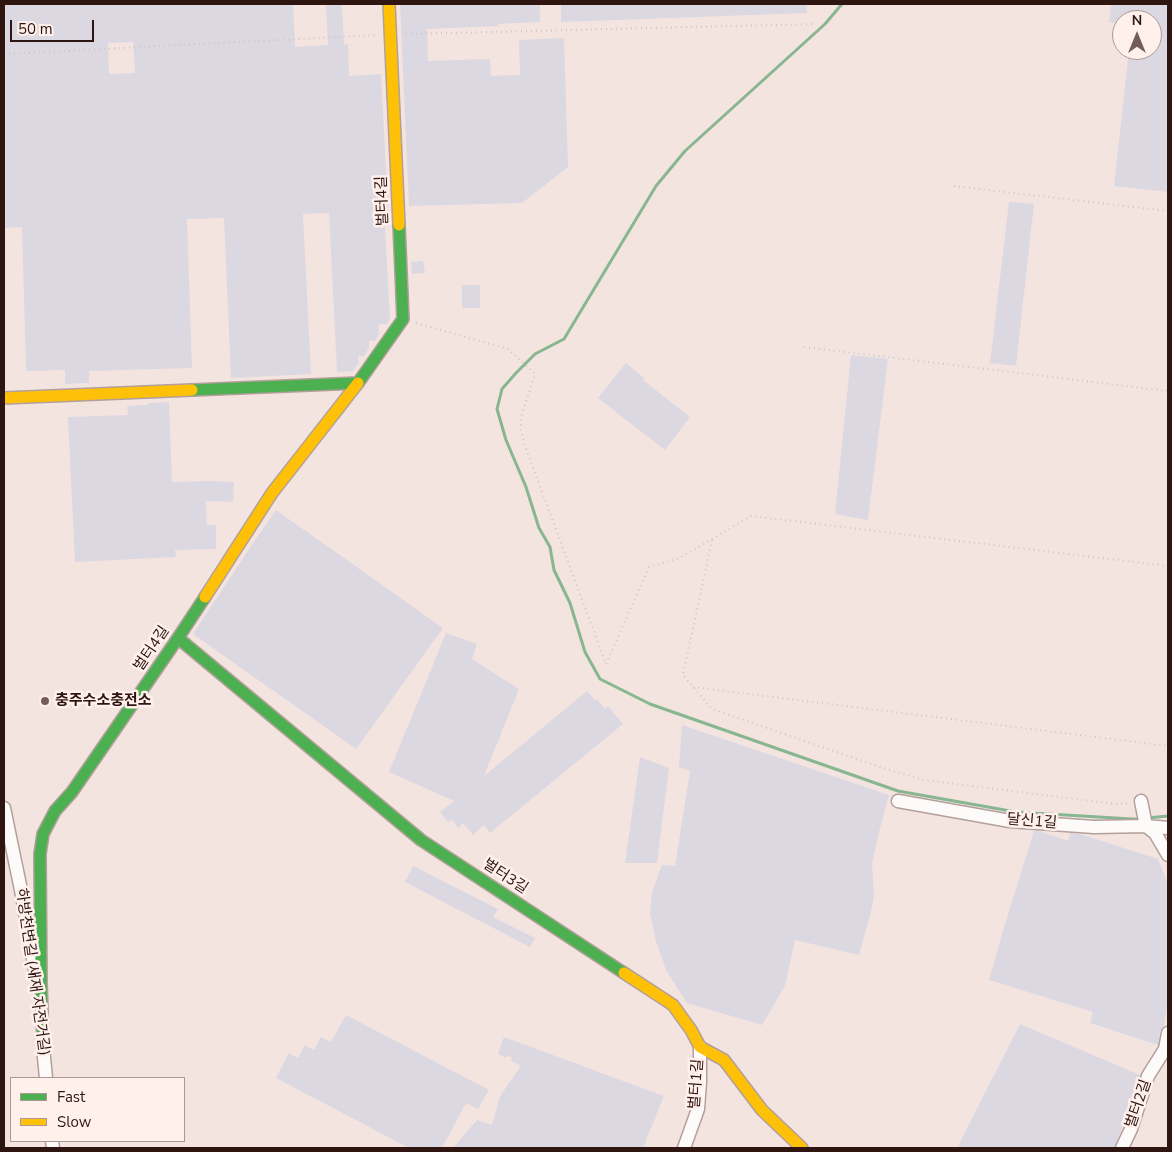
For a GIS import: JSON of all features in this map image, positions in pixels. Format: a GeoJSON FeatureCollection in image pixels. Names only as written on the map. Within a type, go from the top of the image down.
{"type":"FeatureCollection","features":[{"type":"Feature","properties":{"kind":"street","name":"벌터4길"},"geometry":{"type":"LineString","coordinates":[[43,1045],[40,854],[43,834],[55,810],[72,792],[178,638],[272,493],[358,383],[403,319],[389,4]]}},
{"type":"Feature","properties":{"kind":"street"},"geometry":{"type":"LineString","coordinates":[[4,398],[358,383]]}},
{"type":"Feature","properties":{"kind":"street","name":"벌터3길"},"geometry":{"type":"LineString","coordinates":[[178,638],[421,840],[673,1005],[691,1030],[700,1047]]}},
{"type":"Feature","properties":{"kind":"street","name":"달신1길"},"geometry":{"type":"LineString","coordinates":[[898,801],[1010,821],[1094,827],[1146,826],[1168,828]]}},
{"type":"Feature","properties":{"kind":"street"},"geometry":{"type":"LineString","coordinates":[[1140,802],[1146,826],[1155,833],[1168,855]]}},
{"type":"Feature","properties":{"kind":"street","name":"하방천변길 (새재 자전거길)"},"geometry":{"type":"LineString","coordinates":[[4,808],[34,963],[46,1077]]}},
{"type":"Feature","properties":{"kind":"street","name":"벌터2길"},"geometry":{"type":"LineString","coordinates":[[1122,1148],[1131,1129],[1148,1076],[1165,1049],[1168,1033]]}},
{"type":"Feature","properties":{"kind":"street"},"geometry":{"type":"LineString","coordinates":[[700,1047],[724,1060],[762,1110],[802,1148]]}},
{"type":"Feature","properties":{"kind":"street","name":"벌터1길"},"geometry":{"type":"LineString","coordinates":[[684,1148],[698,1108],[700,1047]]}},
{"type":"Feature","properties":{"kind":"path"},"geometry":{"type":"LineString","coordinates":[[4,54],[391,34],[813,24]]}},
{"type":"Feature","properties":{"kind":"path"},"geometry":{"type":"LineString","coordinates":[[954,186],[1168,211]]}},
{"type":"Feature","properties":{"kind":"path"},"geometry":{"type":"LineString","coordinates":[[403,319],[508,349],[535,374],[521,417],[521,430],[525,446],[606,664],[649,567],[680,558],[751,516],[1168,566]]}},
{"type":"Feature","properties":{"kind":"path"},"geometry":{"type":"LineString","coordinates":[[804,347],[1168,391]]}},
{"type":"Feature","properties":{"kind":"path"},"geometry":{"type":"LineString","coordinates":[[712,539],[683,675],[712,709],[883,768],[924,780],[1115,804],[1140,802]]}},
{"type":"Feature","properties":{"kind":"path"},"geometry":{"type":"LineString","coordinates":[[693,687],[1168,746]]}},
{"type":"Feature","properties":{"kind":"building"},"geometry":{"type":"Polygon","coordinates":[[[4,4],[293,4],[295,47],[328,45],[326,4],[342,4],[344,45],[348,44],[349,76],[381,74],[388,210],[384,210],[390,319],[387,324],[379,324],[379,334],[375,341],[369,341],[369,348],[364,356],[358,356],[359,363],[353,371],[337,372],[329,213],[303,214],[311,374],[231,378],[224,218],[187,219],[192,368],[89,371],[89,383],[65,384],[65,370],[26,371],[22,227],[4,228],[4,4]],[[133,42],[108,43],[109,74],[135,73],[133,42]]]}},
{"type":"Feature","properties":{"kind":"building"},"geometry":{"type":"Polygon","coordinates":[[[400,4],[540,4],[540,22],[427,29],[428,61],[490,59],[491,76],[520,75],[519,40],[564,38],[568,167],[522,203],[409,206],[400,4]]]}},
{"type":"Feature","properties":{"kind":"building"},"geometry":{"type":"Polygon","coordinates":[[[561,4],[806,4],[807,13],[561,22],[561,4]]]}},
{"type":"Feature","properties":{"kind":"building"},"geometry":{"type":"Polygon","coordinates":[[[1111,4],[1168,4],[1168,192],[1114,186],[1128,60],[1162,60],[1162,10],[1112,10],[1112,22],[1109,22],[1111,4]]]}},
{"type":"Feature","properties":{"kind":"building"},"geometry":{"type":"Polygon","coordinates":[[[1009,202],[1034,204],[1016,366],[990,363],[1009,202]]]}},
{"type":"Feature","properties":{"kind":"building"},"geometry":{"type":"Polygon","coordinates":[[[423,261],[425,273],[412,274],[411,262],[423,261]]]}},
{"type":"Feature","properties":{"kind":"building"},"geometry":{"type":"Polygon","coordinates":[[[462,285],[480,285],[480,308],[462,308],[462,285]]]}},
{"type":"Feature","properties":{"kind":"building"},"geometry":{"type":"Polygon","coordinates":[[[851,355],[888,359],[868,520],[835,514],[851,355]]]}},
{"type":"Feature","properties":{"kind":"building"},"geometry":{"type":"Polygon","coordinates":[[[626,363],[644,378],[643,380],[690,417],[665,450],[598,398],[626,363]]]}},
{"type":"Feature","properties":{"kind":"building"},"geometry":{"type":"Polygon","coordinates":[[[169,402],[172,482],[234,482],[233,502],[206,501],[207,525],[216,525],[216,549],[175,550],[176,557],[75,562],[68,417],[128,415],[127,406],[169,402]]]}},
{"type":"Feature","properties":{"kind":"building"},"geometry":{"type":"Polygon","coordinates":[[[276,510],[443,628],[356,749],[193,634],[276,510]]]}},
{"type":"Feature","properties":{"kind":"building"},"geometry":{"type":"Polygon","coordinates":[[[446,633],[477,644],[472,659],[519,689],[484,776],[587,691],[605,709],[608,706],[623,724],[490,833],[484,825],[473,835],[463,823],[458,828],[452,820],[448,822],[440,812],[454,801],[389,772],[446,633]]]}},
{"type":"Feature","properties":{"kind":"building"},"geometry":{"type":"Polygon","coordinates":[[[682,725],[889,795],[872,864],[874,895],[859,955],[795,940],[785,986],[762,1025],[687,1003],[667,972],[656,942],[650,913],[652,892],[662,865],[675,866],[690,771],[679,767],[682,725]]]}},
{"type":"Feature","properties":{"kind":"building"},"geometry":{"type":"Polygon","coordinates":[[[640,757],[669,768],[657,863],[625,863],[640,757]]]}},
{"type":"Feature","properties":{"kind":"building"},"geometry":{"type":"Polygon","coordinates":[[[1034,831],[1068,841],[1070,833],[1080,834],[1158,859],[1168,884],[1168,999],[1164,1026],[1160,1031],[1158,1045],[1090,1023],[1093,1012],[989,980],[1034,831]]]}},
{"type":"Feature","properties":{"kind":"building"},"geometry":{"type":"Polygon","coordinates":[[[413,866],[498,909],[493,917],[535,938],[530,947],[405,882],[413,866]]]}},
{"type":"Feature","properties":{"kind":"building"},"geometry":{"type":"Polygon","coordinates":[[[346,1015],[489,1090],[478,1109],[466,1103],[442,1148],[409,1148],[276,1078],[289,1053],[298,1058],[305,1045],[314,1050],[321,1037],[331,1042],[346,1015]]]}},
{"type":"Feature","properties":{"kind":"building"},"geometry":{"type":"Polygon","coordinates":[[[1020,1024],[1140,1075],[1114,1148],[957,1148],[1020,1024]]]}},
{"type":"Feature","properties":{"kind":"building"},"geometry":{"type":"Polygon","coordinates":[[[504,1037],[664,1096],[643,1148],[453,1148],[477,1120],[492,1125],[500,1096],[521,1066],[511,1061],[512,1058],[507,1055],[506,1058],[498,1054],[504,1037]]]}},
{"type":"Feature","properties":{"kind":"waterway"},"geometry":{"type":"LineString","coordinates":[[842,4],[825,24],[685,151],[656,186],[564,339],[535,354],[502,389],[497,409],[506,440],[526,487],[539,528],[550,547],[554,570],[570,603],[585,652],[600,679],[650,704],[898,791],[1016,812],[1141,819]]}},
{"type":"Feature","properties":{"kind":"waterway"},"geometry":{"type":"LineString","coordinates":[[1147,818],[1168,816]]}},
{"type":"Feature","properties":{"kind":"traffic: fast"},"geometry":{"type":"LineString","coordinates":[[192,390],[358,383],[403,319],[399,225]]}},
{"type":"Feature","properties":{"kind":"traffic: fast"},"geometry":{"type":"LineString","coordinates":[[43,1045],[40,854],[43,834],[55,811],[72,792],[205,597]]}},
{"type":"Feature","properties":{"kind":"traffic: fast"},"geometry":{"type":"LineString","coordinates":[[178,638],[421,840],[624,973]]}},
{"type":"Feature","properties":{"kind":"traffic: slow"},"geometry":{"type":"LineString","coordinates":[[389,4],[399,225]]}},
{"type":"Feature","properties":{"kind":"traffic: slow"},"geometry":{"type":"LineString","coordinates":[[205,597],[272,493],[358,383]]}},
{"type":"Feature","properties":{"kind":"traffic: slow"},"geometry":{"type":"LineString","coordinates":[[4,398],[192,390]]}},
{"type":"Feature","properties":{"kind":"traffic: slow"},"geometry":{"type":"LineString","coordinates":[[624,973],[673,1005],[691,1030],[700,1047],[724,1060],[762,1110],[802,1148]]}},
{"type":"Feature","properties":{"kind":"place","name":"충주수소충전소"},"geometry":{"type":"Point","coordinates":[45,701]}}]}
